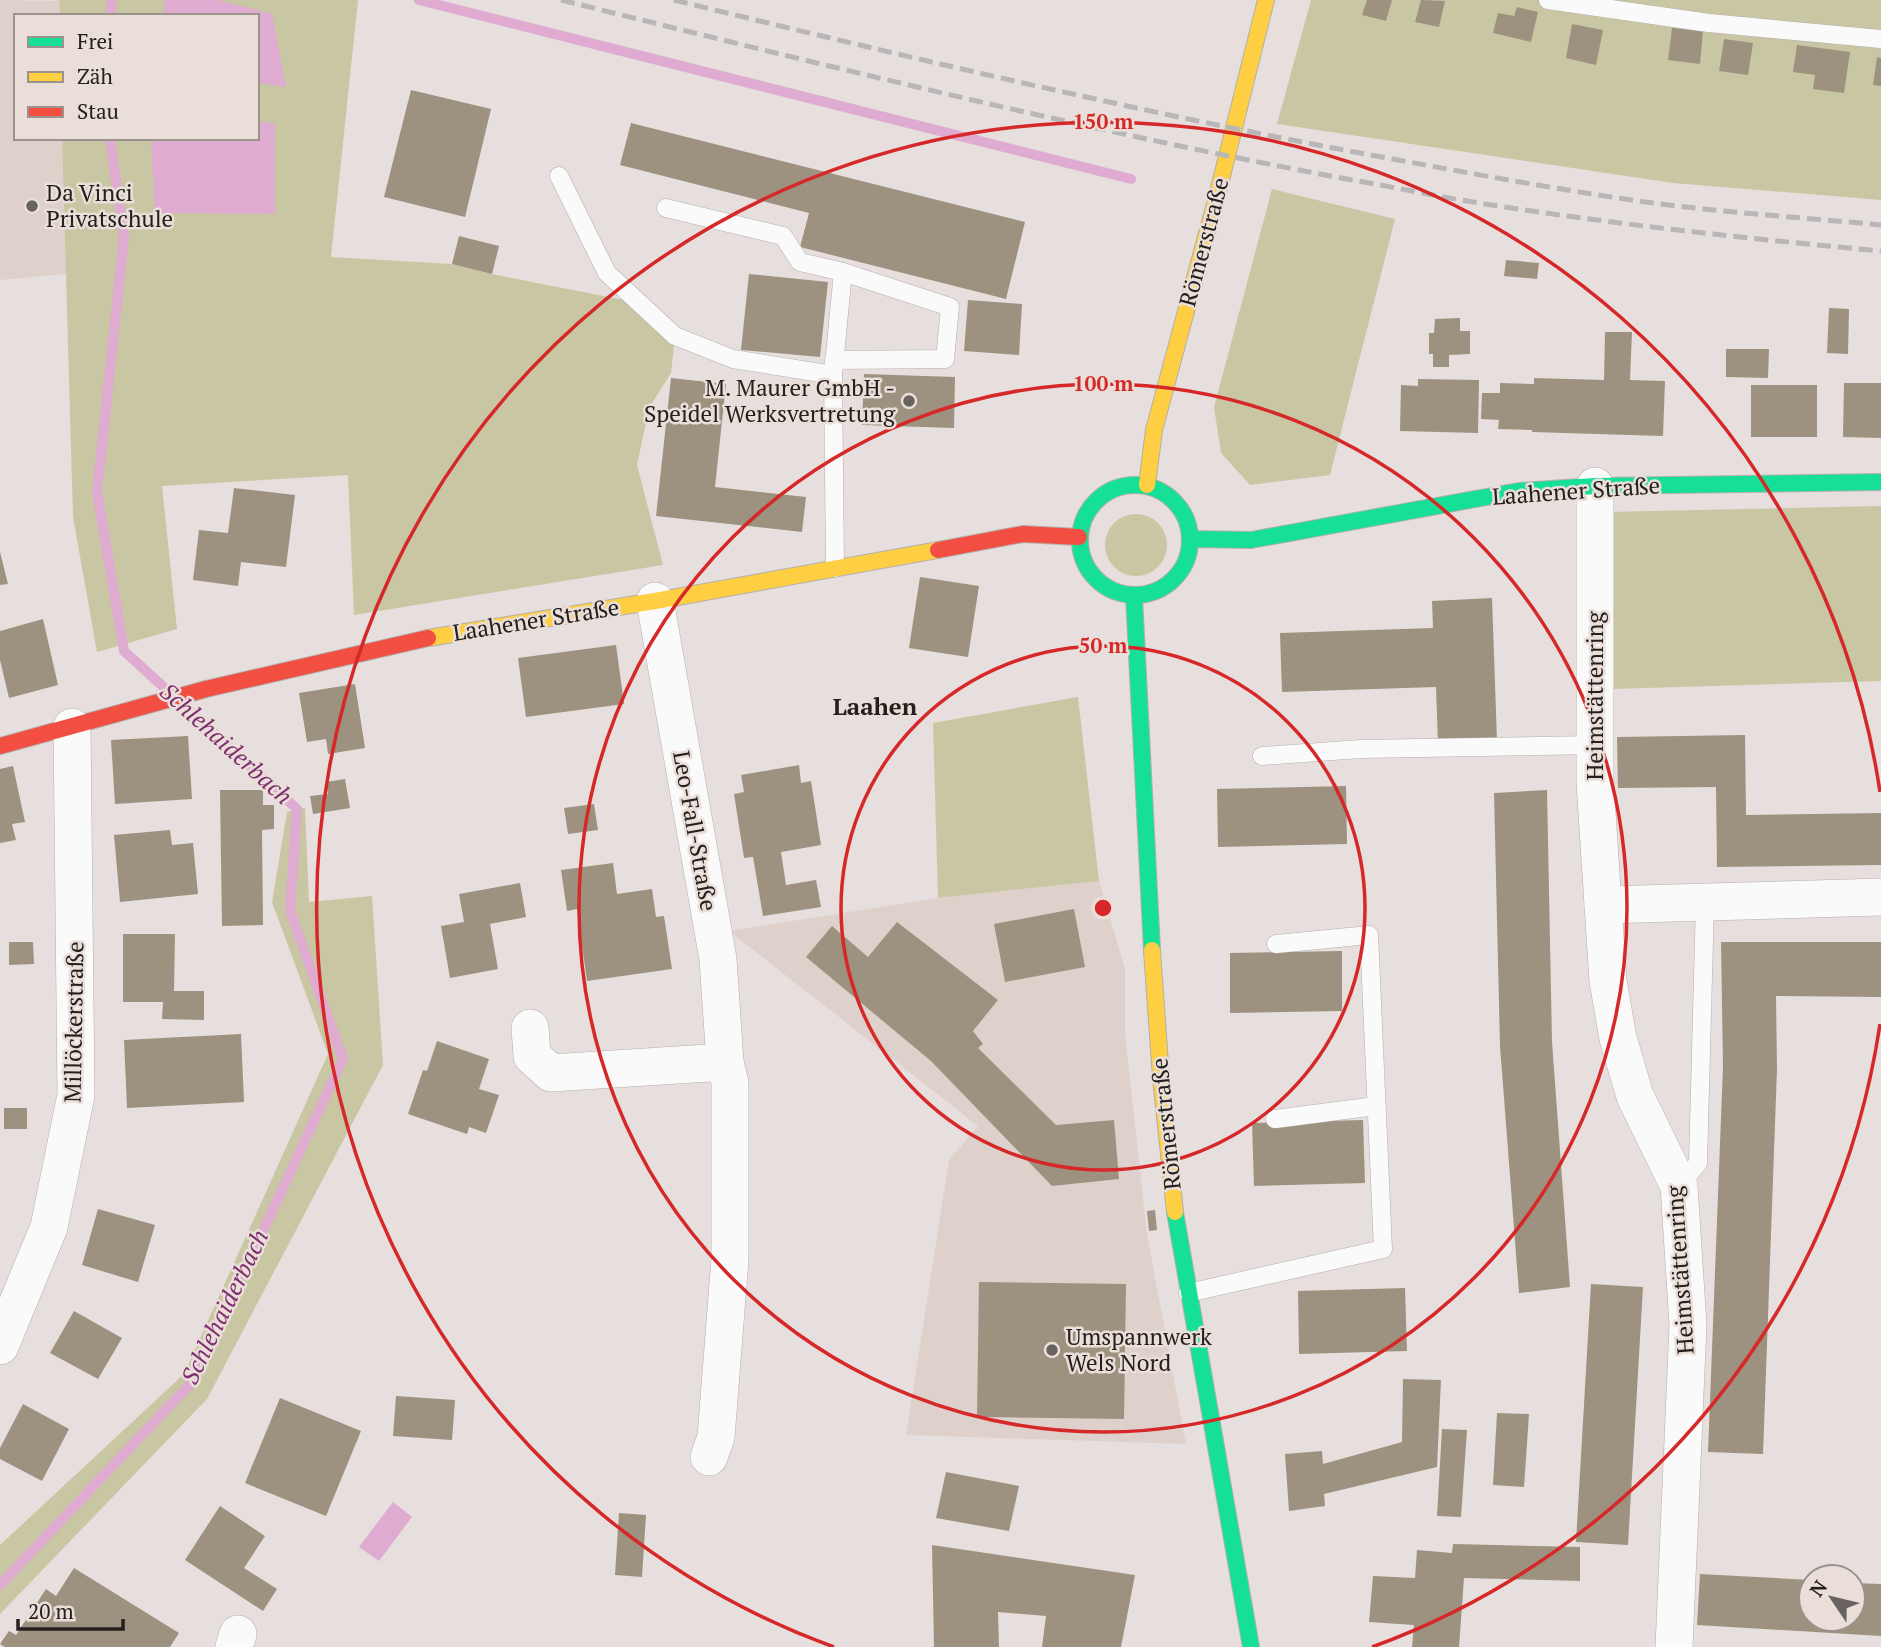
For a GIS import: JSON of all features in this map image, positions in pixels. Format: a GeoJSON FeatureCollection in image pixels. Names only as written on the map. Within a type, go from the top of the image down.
{"type":"FeatureCollection","features":[{"type":"Feature","properties":{"kind":"main road","name":"Römerstraße"},"geometry":{"type":"LineString","coordinates":[[1147,485],[1154,430],[1266,0]]}},
{"type":"Feature","properties":{"kind":"main road","name":"Laahener Straße"},"geometry":{"type":"LineString","coordinates":[[1190,539],[1251,540],[1519,491],[1595,486],[1881,482]]}},
{"type":"Feature","properties":{"kind":"main road"},"geometry":{"type":"LineString","coordinates":[[1147,485],[1180,507],[1190,539],[1187,558],[1177,576],[1156,591],[1134,596],[1105,587],[1085,565],[1079,537],[1085,513],[1105,493],[1147,485]]}},
{"type":"Feature","properties":{"kind":"main road","name":"Laahener Straße"},"geometry":{"type":"LineString","coordinates":[[0,746],[206,689],[402,642],[655,601],[1023,534],[1079,537]]}},
{"type":"Feature","properties":{"kind":"main road","name":"Römerstraße"},"geometry":{"type":"LineString","coordinates":[[1134,596],[1146,869],[1161,1078],[1175,1214],[1251,1647]]}},
{"type":"Feature","properties":{"kind":"street","name":"Heimstättenring"},"geometry":{"type":"LineString","coordinates":[[1595,486],[1595,782],[1608,981],[1618,1038],[1635,1096],[1678,1186],[1688,1325],[1674,1647]]}},
{"type":"Feature","properties":{"kind":"street","name":"Leo-Fall-Straße"},"geometry":{"type":"LineString","coordinates":[[655,601],[718,959],[725,1062],[730,1083],[730,1259],[716,1437],[709,1457]]}},
{"type":"Feature","properties":{"kind":"street","name":"Millöckerstraße"},"geometry":{"type":"LineString","coordinates":[[0,1346],[49,1227],[76,1095],[72,727]]}},
{"type":"Feature","properties":{"kind":"street"},"geometry":{"type":"LineString","coordinates":[[1602,905],[1881,897]]}},
{"type":"Feature","properties":{"kind":"street"},"geometry":{"type":"LineString","coordinates":[[530,1028],[532,1056],[551,1073],[725,1062]]}},
{"type":"Feature","properties":{"kind":"lane"},"geometry":{"type":"LineString","coordinates":[[1549,0],[1709,23],[1881,39]]}},
{"type":"Feature","properties":{"kind":"lane"},"geometry":{"type":"LineString","coordinates":[[559,176],[607,273],[675,336],[733,359],[833,368],[945,359],[950,307],[843,272],[800,262],[783,236],[666,208]]}},
{"type":"Feature","properties":{"kind":"lane"},"geometry":{"type":"LineString","coordinates":[[835,568],[833,368],[843,272]]}},
{"type":"Feature","properties":{"kind":"lane"},"geometry":{"type":"LineString","coordinates":[[1262,756],[1361,750],[1595,745]]}},
{"type":"Feature","properties":{"kind":"lane"},"geometry":{"type":"LineString","coordinates":[[1678,1186],[1698,1163],[1705,902]]}},
{"type":"Feature","properties":{"kind":"lane"},"geometry":{"type":"LineString","coordinates":[[1188,1293],[1383,1249],[1369,935],[1276,944]]}},
{"type":"Feature","properties":{"kind":"lane"},"geometry":{"type":"LineString","coordinates":[[1275,1119],[1376,1106]]}},
{"type":"Feature","properties":{"kind":"shaded area","name":"Da Vinci Privatschule"},"geometry":{"type":"Polygon","coordinates":[[[0,0],[59,1],[60,14],[14,14],[14,140],[62,140],[66,274],[0,280],[0,0]]]}},
{"type":"Feature","properties":{"kind":"shaded area"},"geometry":{"type":"Polygon","coordinates":[[[59,0],[358,0],[331,257],[452,264],[639,303],[675,336],[671,373],[649,408],[637,465],[663,565],[354,615],[348,475],[162,486],[177,629],[97,652],[73,517],[62,140],[259,140],[259,14],[60,14],[59,0]]]}},
{"type":"Feature","properties":{"kind":"shaded area"},"geometry":{"type":"Polygon","coordinates":[[[165,0],[218,0],[272,14],[286,87],[259,83],[259,14],[164,14],[165,0]]]}},
{"type":"Feature","properties":{"kind":"shaded area"},"geometry":{"type":"Polygon","coordinates":[[[1311,0],[1881,0],[1881,200],[1673,183],[1277,124],[1311,0]]]}},
{"type":"Feature","properties":{"kind":"shaded area"},"geometry":{"type":"Polygon","coordinates":[[[259,122],[275,123],[275,214],[155,213],[151,140],[259,140],[259,122]]]}},
{"type":"Feature","properties":{"kind":"shaded area"},"geometry":{"type":"Polygon","coordinates":[[[1272,189],[1395,219],[1330,475],[1250,485],[1221,453],[1214,407],[1272,189]]]}},
{"type":"Feature","properties":{"kind":"shaded area"},"geometry":{"type":"Polygon","coordinates":[[[1881,506],[1881,681],[1612,689],[1606,512],[1881,506]]]}},
{"type":"Feature","properties":{"kind":"shaded area"},"geometry":{"type":"Polygon","coordinates":[[[1136,514],[1148,516],[1158,523],[1165,533],[1165,557],[1158,567],[1148,574],[1136,576],[1124,574],[1114,567],[1107,557],[1105,545],[1107,533],[1114,523],[1124,516],[1136,514]]]}},
{"type":"Feature","properties":{"kind":"shaded area"},"geometry":{"type":"Polygon","coordinates":[[[1078,697],[1099,881],[938,898],[933,723],[1078,697]]]}},
{"type":"Feature","properties":{"kind":"shaded area"},"geometry":{"type":"Polygon","coordinates":[[[305,808],[309,902],[372,896],[383,1065],[207,1399],[0,1614],[0,1545],[184,1374],[328,1054],[272,902],[287,812],[305,808]]]}},
{"type":"Feature","properties":{"kind":"shaded area"},"geometry":{"type":"Polygon","coordinates":[[[1099,881],[1125,969],[1125,1035],[1147,1234],[1186,1444],[906,1435],[949,1160],[978,1126],[729,931],[938,898],[1099,881]]]}},
{"type":"Feature","properties":{"kind":"shaded area"},"geometry":{"type":"Polygon","coordinates":[[[393,1502],[412,1517],[379,1561],[359,1547],[393,1502]]]}},
{"type":"Feature","properties":{"kind":"building"},"geometry":{"type":"Polygon","coordinates":[[[1367,0],[1392,0],[1386,21],[1362,15],[1367,0]]]}},
{"type":"Feature","properties":{"kind":"building"},"geometry":{"type":"Polygon","coordinates":[[[1421,0],[1445,1],[1439,27],[1415,22],[1421,0]]]}},
{"type":"Feature","properties":{"kind":"building"},"geometry":{"type":"Polygon","coordinates":[[[1517,7],[1538,12],[1531,42],[1493,33],[1498,13],[1514,16],[1517,7]]]}},
{"type":"Feature","properties":{"kind":"building"},"geometry":{"type":"Polygon","coordinates":[[[1572,24],[1603,30],[1596,65],[1566,58],[1572,24]]]}},
{"type":"Feature","properties":{"kind":"building"},"geometry":{"type":"Polygon","coordinates":[[[1672,28],[1703,31],[1700,64],[1668,60],[1672,28]]]}},
{"type":"Feature","properties":{"kind":"building"},"geometry":{"type":"Polygon","coordinates":[[[1724,39],[1753,43],[1748,75],[1719,71],[1724,39]]]}},
{"type":"Feature","properties":{"kind":"building"},"geometry":{"type":"Polygon","coordinates":[[[1797,45],[1850,52],[1844,93],[1813,89],[1815,75],[1793,72],[1797,45]]]}},
{"type":"Feature","properties":{"kind":"building"},"geometry":{"type":"Polygon","coordinates":[[[1877,57],[1881,58],[1881,86],[1873,85],[1877,57]]]}},
{"type":"Feature","properties":{"kind":"building"},"geometry":{"type":"Polygon","coordinates":[[[411,90],[491,109],[465,217],[384,197],[411,90]]]}},
{"type":"Feature","properties":{"kind":"building"},"geometry":{"type":"Polygon","coordinates":[[[631,123],[1025,222],[1006,299],[800,247],[809,213],[620,165],[631,123]]]}},
{"type":"Feature","properties":{"kind":"building"},"geometry":{"type":"Polygon","coordinates":[[[459,236],[499,246],[492,274],[452,264],[459,236]]]}},
{"type":"Feature","properties":{"kind":"building"},"geometry":{"type":"Polygon","coordinates":[[[1506,260],[1539,263],[1537,279],[1504,276],[1506,260]]]}},
{"type":"Feature","properties":{"kind":"building"},"geometry":{"type":"Polygon","coordinates":[[[749,274],[828,282],[820,357],[741,350],[749,274]]]}},
{"type":"Feature","properties":{"kind":"building"},"geometry":{"type":"Polygon","coordinates":[[[968,300],[1022,304],[1019,355],[964,351],[968,300]]]}},
{"type":"Feature","properties":{"kind":"building"},"geometry":{"type":"Polygon","coordinates":[[[1829,308],[1849,309],[1848,354],[1827,353],[1829,308]]]}},
{"type":"Feature","properties":{"kind":"building"},"geometry":{"type":"Polygon","coordinates":[[[1460,318],[1460,331],[1470,331],[1470,354],[1449,355],[1449,367],[1433,367],[1433,354],[1429,354],[1429,333],[1434,333],[1435,319],[1460,318]]]}},
{"type":"Feature","properties":{"kind":"building"},"geometry":{"type":"Polygon","coordinates":[[[1605,332],[1632,332],[1630,380],[1665,381],[1663,436],[1498,429],[1499,420],[1481,419],[1482,393],[1500,393],[1500,383],[1534,384],[1534,378],[1604,380],[1605,332]]]}},
{"type":"Feature","properties":{"kind":"building"},"geometry":{"type":"Polygon","coordinates":[[[1726,349],[1769,349],[1768,378],[1726,377],[1726,349]]]}},
{"type":"Feature","properties":{"kind":"building","name":"M. Maurer GmbH - Speidel Werksvertretung"},"geometry":{"type":"Polygon","coordinates":[[[864,374],[955,377],[954,428],[862,425],[864,374]]]}},
{"type":"Feature","properties":{"kind":"building"},"geometry":{"type":"Polygon","coordinates":[[[671,378],[726,384],[715,487],[806,497],[802,532],[656,516],[671,378]]]}},
{"type":"Feature","properties":{"kind":"building"},"geometry":{"type":"Polygon","coordinates":[[[1418,379],[1479,380],[1478,433],[1400,431],[1401,385],[1418,386],[1418,379]]]}},
{"type":"Feature","properties":{"kind":"building"},"geometry":{"type":"Polygon","coordinates":[[[1844,383],[1881,383],[1881,438],[1843,437],[1844,383]]]}},
{"type":"Feature","properties":{"kind":"building"},"geometry":{"type":"Polygon","coordinates":[[[1751,385],[1817,385],[1817,437],[1751,437],[1751,385]]]}},
{"type":"Feature","properties":{"kind":"building"},"geometry":{"type":"Polygon","coordinates":[[[234,488],[295,495],[286,567],[241,562],[238,586],[193,580],[199,530],[228,533],[234,488]]]}},
{"type":"Feature","properties":{"kind":"building"},"geometry":{"type":"Polygon","coordinates":[[[0,552],[8,584],[0,585],[0,552]]]}},
{"type":"Feature","properties":{"kind":"building"},"geometry":{"type":"Polygon","coordinates":[[[920,577],[979,586],[968,657],[909,648],[920,577]]]}},
{"type":"Feature","properties":{"kind":"building"},"geometry":{"type":"Polygon","coordinates":[[[1492,598],[1497,741],[1438,744],[1436,687],[1282,692],[1280,633],[1433,628],[1432,601],[1492,598]]]}},
{"type":"Feature","properties":{"kind":"building"},"geometry":{"type":"Polygon","coordinates":[[[43,619],[58,685],[9,698],[0,660],[0,631],[43,619]]]}},
{"type":"Feature","properties":{"kind":"building"},"geometry":{"type":"Polygon","coordinates":[[[616,645],[624,704],[526,717],[518,658],[616,645]]]}},
{"type":"Feature","properties":{"kind":"building"},"geometry":{"type":"Polygon","coordinates":[[[355,684],[365,748],[328,754],[326,739],[307,742],[299,693],[355,684]]]}},
{"type":"Feature","properties":{"kind":"building"},"geometry":{"type":"Polygon","coordinates":[[[1745,735],[1746,815],[1881,813],[1881,865],[1717,867],[1716,787],[1618,788],[1617,737],[1745,735]]]}},
{"type":"Feature","properties":{"kind":"building"},"geometry":{"type":"Polygon","coordinates":[[[188,736],[192,799],[115,804],[111,740],[188,736]]]}},
{"type":"Feature","properties":{"kind":"building"},"geometry":{"type":"Polygon","coordinates":[[[799,765],[801,783],[811,781],[821,845],[781,852],[786,885],[816,880],[821,907],[763,916],[753,857],[744,858],[734,794],[744,792],[741,775],[799,765]]]}},
{"type":"Feature","properties":{"kind":"building"},"geometry":{"type":"Polygon","coordinates":[[[13,766],[25,822],[12,824],[16,840],[0,843],[0,769],[13,766]]]}},
{"type":"Feature","properties":{"kind":"building"},"geometry":{"type":"Polygon","coordinates":[[[345,779],[350,808],[313,814],[310,796],[328,794],[326,782],[345,779]]]}},
{"type":"Feature","properties":{"kind":"building"},"geometry":{"type":"Polygon","coordinates":[[[1346,786],[1347,844],[1218,847],[1217,789],[1346,786]]]}},
{"type":"Feature","properties":{"kind":"building"},"geometry":{"type":"Polygon","coordinates":[[[220,790],[263,790],[263,805],[274,805],[274,829],[262,830],[263,925],[222,926],[220,790]]]}},
{"type":"Feature","properties":{"kind":"building"},"geometry":{"type":"Polygon","coordinates":[[[1547,790],[1552,1042],[1570,1287],[1519,1293],[1500,1046],[1494,793],[1547,790]]]}},
{"type":"Feature","properties":{"kind":"building"},"geometry":{"type":"Polygon","coordinates":[[[594,804],[598,830],[568,834],[564,808],[594,804]]]}},
{"type":"Feature","properties":{"kind":"building"},"geometry":{"type":"Polygon","coordinates":[[[170,830],[172,845],[193,843],[198,894],[120,902],[114,835],[170,830]]]}},
{"type":"Feature","properties":{"kind":"building"},"geometry":{"type":"Polygon","coordinates":[[[613,863],[617,894],[652,889],[656,917],[664,916],[672,969],[587,981],[577,909],[567,911],[561,870],[613,863]]]}},
{"type":"Feature","properties":{"kind":"building"},"geometry":{"type":"Polygon","coordinates":[[[520,883],[526,917],[490,924],[498,969],[450,978],[441,926],[464,922],[459,894],[520,883]]]}},
{"type":"Feature","properties":{"kind":"building"},"geometry":{"type":"Polygon","coordinates":[[[1074,909],[1085,967],[1005,982],[994,924],[1074,909]]]}},
{"type":"Feature","properties":{"kind":"building"},"geometry":{"type":"Polygon","coordinates":[[[897,922],[998,1000],[973,1031],[983,1044],[978,1048],[1056,1125],[1114,1120],[1119,1179],[1052,1186],[931,1061],[806,957],[832,926],[868,957],[897,922]]]}},
{"type":"Feature","properties":{"kind":"building"},"geometry":{"type":"Polygon","coordinates":[[[123,934],[175,934],[174,991],[204,991],[204,1020],[162,1019],[163,1002],[123,1002],[123,934]]]}},
{"type":"Feature","properties":{"kind":"building"},"geometry":{"type":"Polygon","coordinates":[[[9,942],[33,942],[34,964],[9,965],[9,942]]]}},
{"type":"Feature","properties":{"kind":"building"},"geometry":{"type":"Polygon","coordinates":[[[1721,942],[1881,942],[1881,997],[1776,996],[1777,1069],[1763,1454],[1708,1452],[1723,1067],[1721,942]]]}},
{"type":"Feature","properties":{"kind":"building"},"geometry":{"type":"Polygon","coordinates":[[[1342,951],[1342,1011],[1230,1013],[1230,953],[1342,951]]]}},
{"type":"Feature","properties":{"kind":"building"},"geometry":{"type":"Polygon","coordinates":[[[241,1034],[244,1102],[127,1108],[124,1040],[241,1034]]]}},
{"type":"Feature","properties":{"kind":"building"},"geometry":{"type":"Polygon","coordinates":[[[437,1041],[489,1059],[479,1089],[499,1095],[486,1133],[469,1127],[467,1134],[408,1114],[423,1070],[427,1071],[437,1041]]]}},
{"type":"Feature","properties":{"kind":"building"},"geometry":{"type":"Polygon","coordinates":[[[4,1108],[27,1108],[27,1129],[4,1129],[4,1108]]]}},
{"type":"Feature","properties":{"kind":"building"},"geometry":{"type":"Polygon","coordinates":[[[1363,1120],[1365,1183],[1254,1186],[1252,1123],[1363,1120]]]}},
{"type":"Feature","properties":{"kind":"building"},"geometry":{"type":"Polygon","coordinates":[[[98,1209],[155,1225],[138,1282],[82,1265],[98,1209]]]}},
{"type":"Feature","properties":{"kind":"building"},"geometry":{"type":"Polygon","coordinates":[[[1155,1210],[1157,1230],[1149,1231],[1147,1211],[1155,1210]]]}},
{"type":"Feature","properties":{"kind":"building","name":"Umspannwerk Wels Nord"},"geometry":{"type":"Polygon","coordinates":[[[979,1282],[1126,1284],[1124,1419],[977,1417],[979,1282]]]}},
{"type":"Feature","properties":{"kind":"building"},"geometry":{"type":"Polygon","coordinates":[[[1591,1284],[1643,1287],[1628,1545],[1576,1542],[1591,1284]]]}},
{"type":"Feature","properties":{"kind":"building"},"geometry":{"type":"Polygon","coordinates":[[[1405,1288],[1407,1351],[1299,1354],[1298,1291],[1405,1288]]]}},
{"type":"Feature","properties":{"kind":"building"},"geometry":{"type":"Polygon","coordinates":[[[74,1311],[122,1338],[98,1379],[50,1353],[74,1311]]]}},
{"type":"Feature","properties":{"kind":"building"},"geometry":{"type":"Polygon","coordinates":[[[1403,1379],[1441,1380],[1437,1467],[1324,1494],[1325,1506],[1289,1511],[1285,1454],[1322,1451],[1323,1464],[1402,1442],[1403,1379]]]}},
{"type":"Feature","properties":{"kind":"building"},"geometry":{"type":"Polygon","coordinates":[[[396,1396],[455,1400],[452,1440],[393,1436],[396,1396]]]}},
{"type":"Feature","properties":{"kind":"building"},"geometry":{"type":"Polygon","coordinates":[[[280,1398],[361,1431],[326,1516],[245,1483],[280,1398]]]}},
{"type":"Feature","properties":{"kind":"building"},"geometry":{"type":"Polygon","coordinates":[[[23,1404],[69,1429],[42,1481],[0,1459],[0,1448],[23,1404]]]}},
{"type":"Feature","properties":{"kind":"building"},"geometry":{"type":"Polygon","coordinates":[[[1497,1413],[1529,1414],[1524,1487],[1493,1485],[1497,1413]]]}},
{"type":"Feature","properties":{"kind":"building"},"geometry":{"type":"Polygon","coordinates":[[[1442,1429],[1467,1430],[1461,1517],[1437,1516],[1442,1429]]]}},
{"type":"Feature","properties":{"kind":"building"},"geometry":{"type":"Polygon","coordinates":[[[946,1472],[1019,1486],[1009,1531],[936,1518],[946,1472]]]}},
{"type":"Feature","properties":{"kind":"building"},"geometry":{"type":"Polygon","coordinates":[[[220,1506],[265,1536],[244,1568],[277,1589],[263,1611],[185,1560],[220,1506]]]}},
{"type":"Feature","properties":{"kind":"building"},"geometry":{"type":"Polygon","coordinates":[[[619,1513],[646,1515],[642,1577],[615,1575],[619,1513]]]}},
{"type":"Feature","properties":{"kind":"building"},"geometry":{"type":"Polygon","coordinates":[[[1453,1544],[1580,1547],[1580,1581],[1464,1578],[1459,1647],[1412,1647],[1414,1625],[1369,1622],[1373,1576],[1415,1578],[1417,1550],[1452,1553],[1453,1544]]]}},
{"type":"Feature","properties":{"kind":"building"},"geometry":{"type":"Polygon","coordinates":[[[932,1545],[1135,1575],[1121,1647],[1042,1647],[1046,1616],[998,1612],[999,1647],[934,1647],[932,1545]]]}},
{"type":"Feature","properties":{"kind":"building"},"geometry":{"type":"Polygon","coordinates":[[[74,1568],[179,1633],[170,1647],[5,1647],[0,1644],[9,1631],[16,1635],[46,1589],[56,1596],[74,1568]]]}},
{"type":"Feature","properties":{"kind":"building"},"geometry":{"type":"Polygon","coordinates":[[[1700,1574],[1797,1579],[1797,1631],[1697,1625],[1700,1574]]]}},
{"type":"Feature","properties":{"kind":"building"},"geometry":{"type":"Polygon","coordinates":[[[1867,1584],[1881,1584],[1881,1636],[1831,1633],[1867,1633],[1867,1584]]]}},
{"type":"Feature","properties":{"kind":"waterway","name":"Schlehaiderbach"},"geometry":{"type":"LineString","coordinates":[[110,14],[112,0]]}},
{"type":"Feature","properties":{"kind":"waterway"},"geometry":{"type":"LineString","coordinates":[[419,0],[1131,179]]}},
{"type":"Feature","properties":{"kind":"waterway","name":"Schlehaiderbach"},"geometry":{"type":"LineString","coordinates":[[110,140],[124,237],[97,492],[124,651],[168,691]]}},
{"type":"Feature","properties":{"kind":"waterway","name":"Schlehaiderbach"},"geometry":{"type":"LineString","coordinates":[[0,1585],[193,1381],[343,1059],[290,911],[297,809],[182,704]]}},
{"type":"Feature","properties":{"kind":"railway"},"geometry":{"type":"LineString","coordinates":[[561,0],[1054,119],[1252,161],[1474,202],[1589,219],[1881,251]]}},
{"type":"Feature","properties":{"kind":"railway"},"geometry":{"type":"LineString","coordinates":[[674,0],[1035,86],[1398,160],[1660,204],[1881,225]]}},
{"type":"Feature","properties":{"kind":"traffic: fast"},"geometry":{"type":"LineString","coordinates":[[1190,539],[1251,540],[1519,491],[1595,486],[1881,482]]}},
{"type":"Feature","properties":{"kind":"traffic: fast"},"geometry":{"type":"LineString","coordinates":[[1135,485],[1156,490],[1174,501],[1185,519],[1190,540],[1185,561],[1174,579],[1156,590],[1135,595],[1114,590],[1096,579],[1085,561],[1080,540],[1085,519],[1096,501],[1114,490],[1135,485]]}},
{"type":"Feature","properties":{"kind":"traffic: fast"},"geometry":{"type":"LineString","coordinates":[[1134,596],[1152,950]]}},
{"type":"Feature","properties":{"kind":"traffic: fast"},"geometry":{"type":"LineString","coordinates":[[1175,1212],[1251,1647]]}},
{"type":"Feature","properties":{"kind":"traffic: slow"},"geometry":{"type":"LineString","coordinates":[[1147,485],[1154,430],[1266,0]]}},
{"type":"Feature","properties":{"kind":"traffic: slow"},"geometry":{"type":"LineString","coordinates":[[428,638],[655,601],[938,550]]}},
{"type":"Feature","properties":{"kind":"traffic: slow"},"geometry":{"type":"LineString","coordinates":[[1152,950],[1161,1078],[1175,1212]]}},
{"type":"Feature","properties":{"kind":"traffic: jam"},"geometry":{"type":"LineString","coordinates":[[938,550],[1023,534],[1079,537]]}},
{"type":"Feature","properties":{"kind":"traffic: jam"},"geometry":{"type":"LineString","coordinates":[[0,746],[206,689],[428,638]]}},
{"type":"Feature","properties":{"kind":"place","name":"Da Vinci Privatschule"},"geometry":{"type":"Point","coordinates":[32,206]}},
{"type":"Feature","properties":{"kind":"place","name":"M. Maurer GmbH - Speidel Werksvertretung"},"geometry":{"type":"Point","coordinates":[909,401]}},
{"type":"Feature","properties":{"kind":"place","name":"Umspannwerk Wels Nord"},"geometry":{"type":"Point","coordinates":[1052,1350]}},
{"type":"Feature","properties":{"kind":"district","name":"Laahen"},"geometry":{"type":"Point","coordinates":[875,707]}}]}
